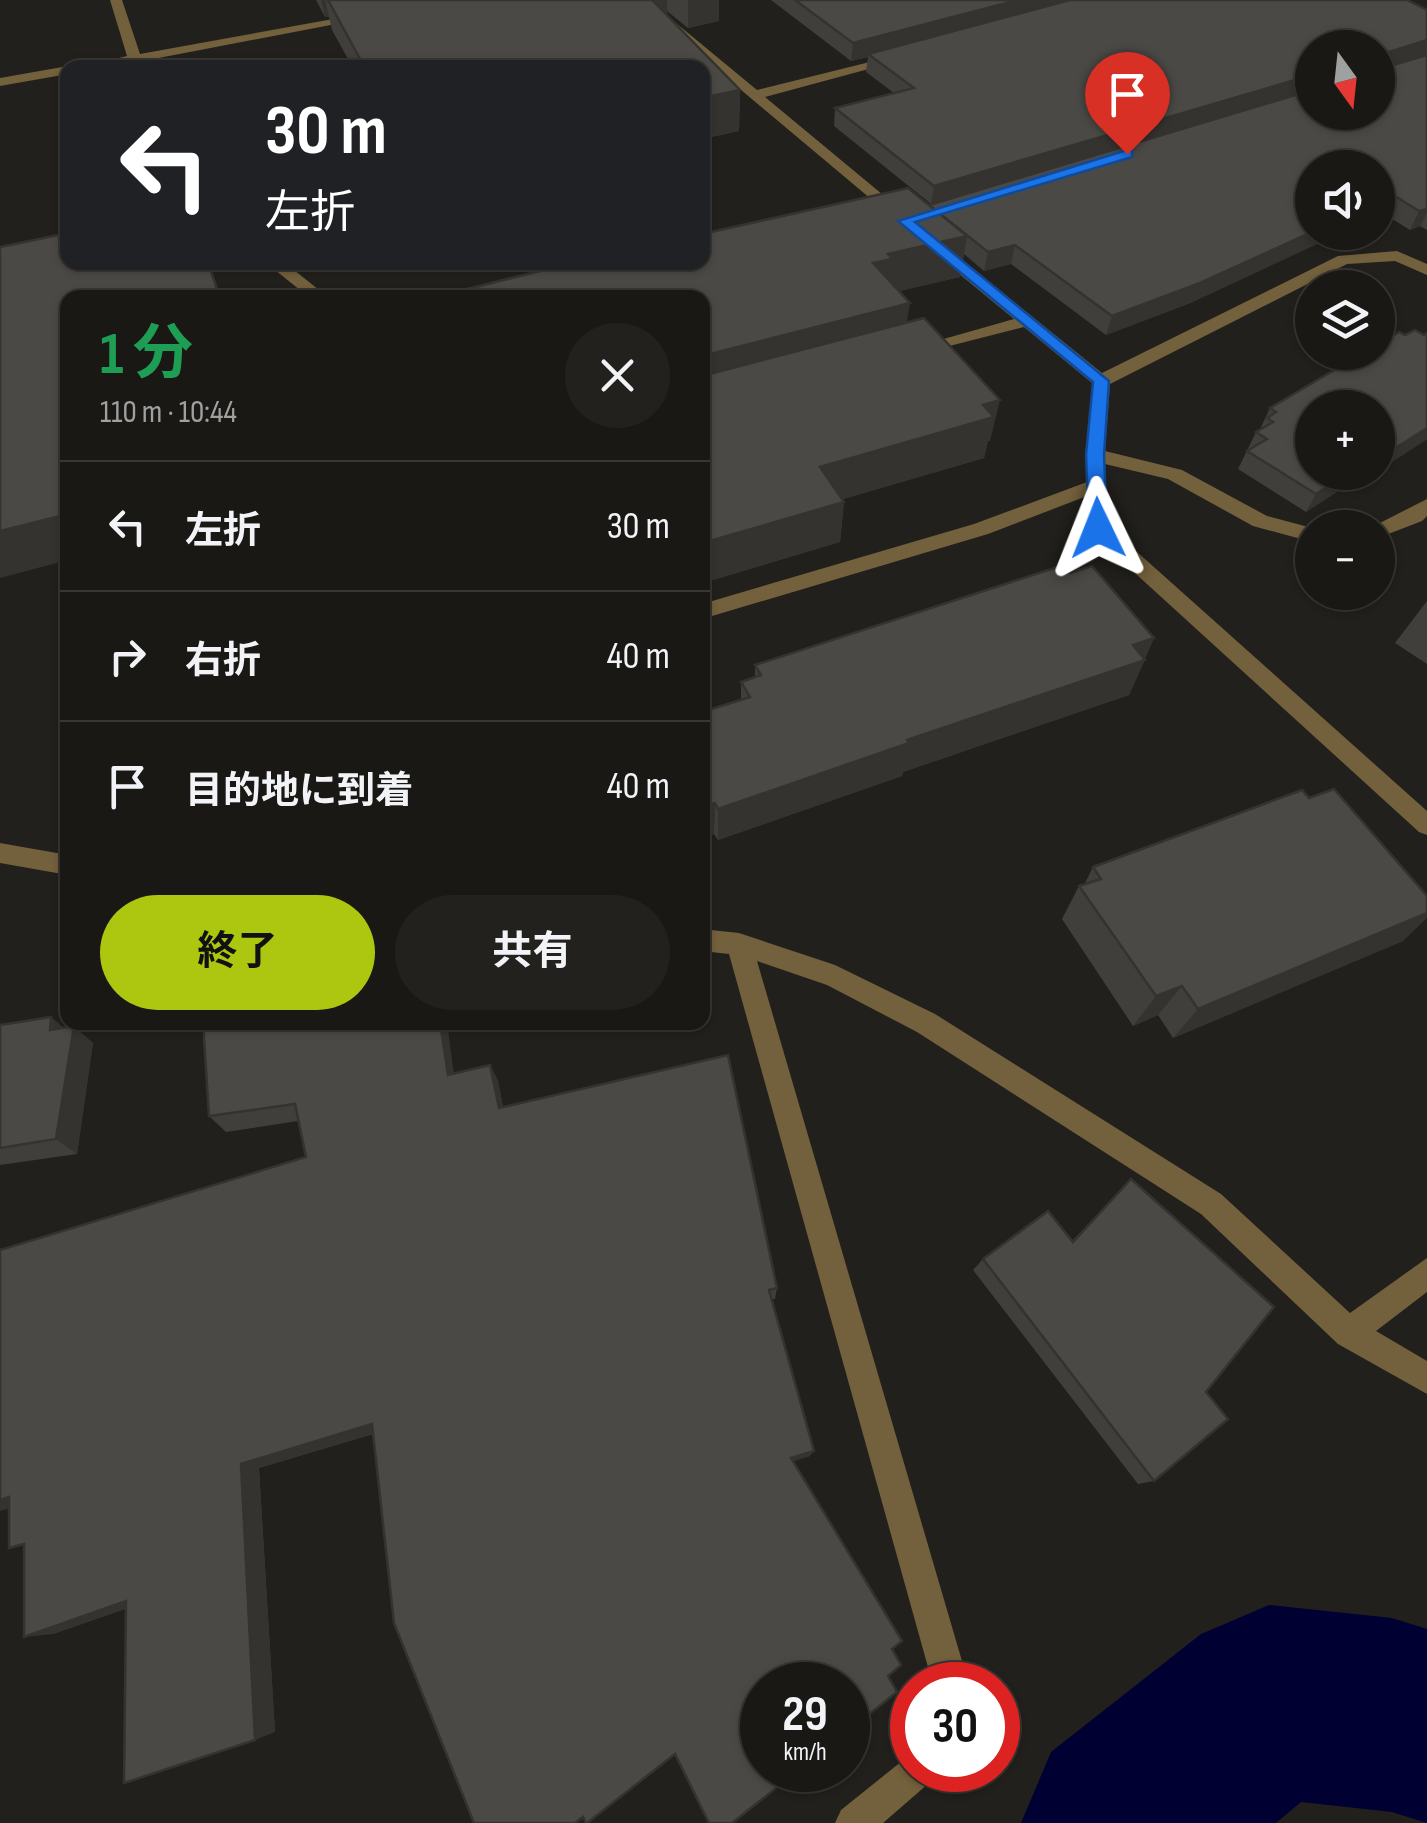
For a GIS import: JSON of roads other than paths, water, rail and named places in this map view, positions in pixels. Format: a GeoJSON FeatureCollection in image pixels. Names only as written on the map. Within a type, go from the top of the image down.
{"type":"FeatureCollection","features":[{"type":"Feature","properties":{"kind":"street"},"geometry":{"type":"LineString","coordinates":[[116,0],[135,60]]}},
{"type":"Feature","properties":{"kind":"street"},"geometry":{"type":"LineString","coordinates":[[640,0],[703,60]]}},
{"type":"Feature","properties":{"kind":"street"},"geometry":{"type":"LineString","coordinates":[[151,60],[367,17]]}},
{"type":"Feature","properties":{"kind":"street"},"geometry":{"type":"LineString","coordinates":[[755,95],[905,55]]}},
{"type":"Feature","properties":{"kind":"street"},"geometry":{"type":"LineString","coordinates":[[710,66],[755,95],[914,218],[1025,321],[1101,381]]}},
{"type":"Feature","properties":{"kind":"street"},"geometry":{"type":"LineString","coordinates":[[0,82],[60,71]]}},
{"type":"Feature","properties":{"kind":"street"},"geometry":{"type":"LineString","coordinates":[[1101,381],[1344,259],[1397,256],[1427,270]]}},
{"type":"Feature","properties":{"kind":"street"},"geometry":{"type":"LineString","coordinates":[[284,270],[311,290]]}},
{"type":"Feature","properties":{"kind":"street"},"geometry":{"type":"LineString","coordinates":[[892,356],[1025,321]]}},
{"type":"Feature","properties":{"kind":"street"},"geometry":{"type":"LineString","coordinates":[[1101,381],[1095,455],[1098,528],[1427,826]]}},
{"type":"Feature","properties":{"kind":"street"},"geometry":{"type":"LineString","coordinates":[[1095,455],[1184,478],[1242,515],[1295,533]]}},
{"type":"Feature","properties":{"kind":"street"},"geometry":{"type":"LineString","coordinates":[[710,610],[981,529],[1096,485]]}},
{"type":"Feature","properties":{"kind":"street"},"geometry":{"type":"LineString","coordinates":[[1395,524],[1415,516],[1427,505]]}},
{"type":"Feature","properties":{"kind":"street"},"geometry":{"type":"LineString","coordinates":[[0,852],[60,864]]}},
{"type":"Feature","properties":{"kind":"street"},"geometry":{"type":"LineString","coordinates":[[710,941],[739,944],[836,976],[926,1022],[1211,1204],[1350,1332],[1427,1378]]}},
{"type":"Feature","properties":{"kind":"street"},"geometry":{"type":"LineString","coordinates":[[739,944],[944,1662]]}},
{"type":"Feature","properties":{"kind":"street"},"geometry":{"type":"LineString","coordinates":[[1350,1332],[1427,1274]]}},
{"type":"Feature","properties":{"kind":"street"},"geometry":{"type":"LineString","coordinates":[[854,1823],[890,1792]]}},
{"type":"Feature","properties":{"kind":"waterway"},"geometry":{"type":"LineString","coordinates":[[1122,1823],[1269,1702],[1392,1715],[1427,1727]]}}]}
